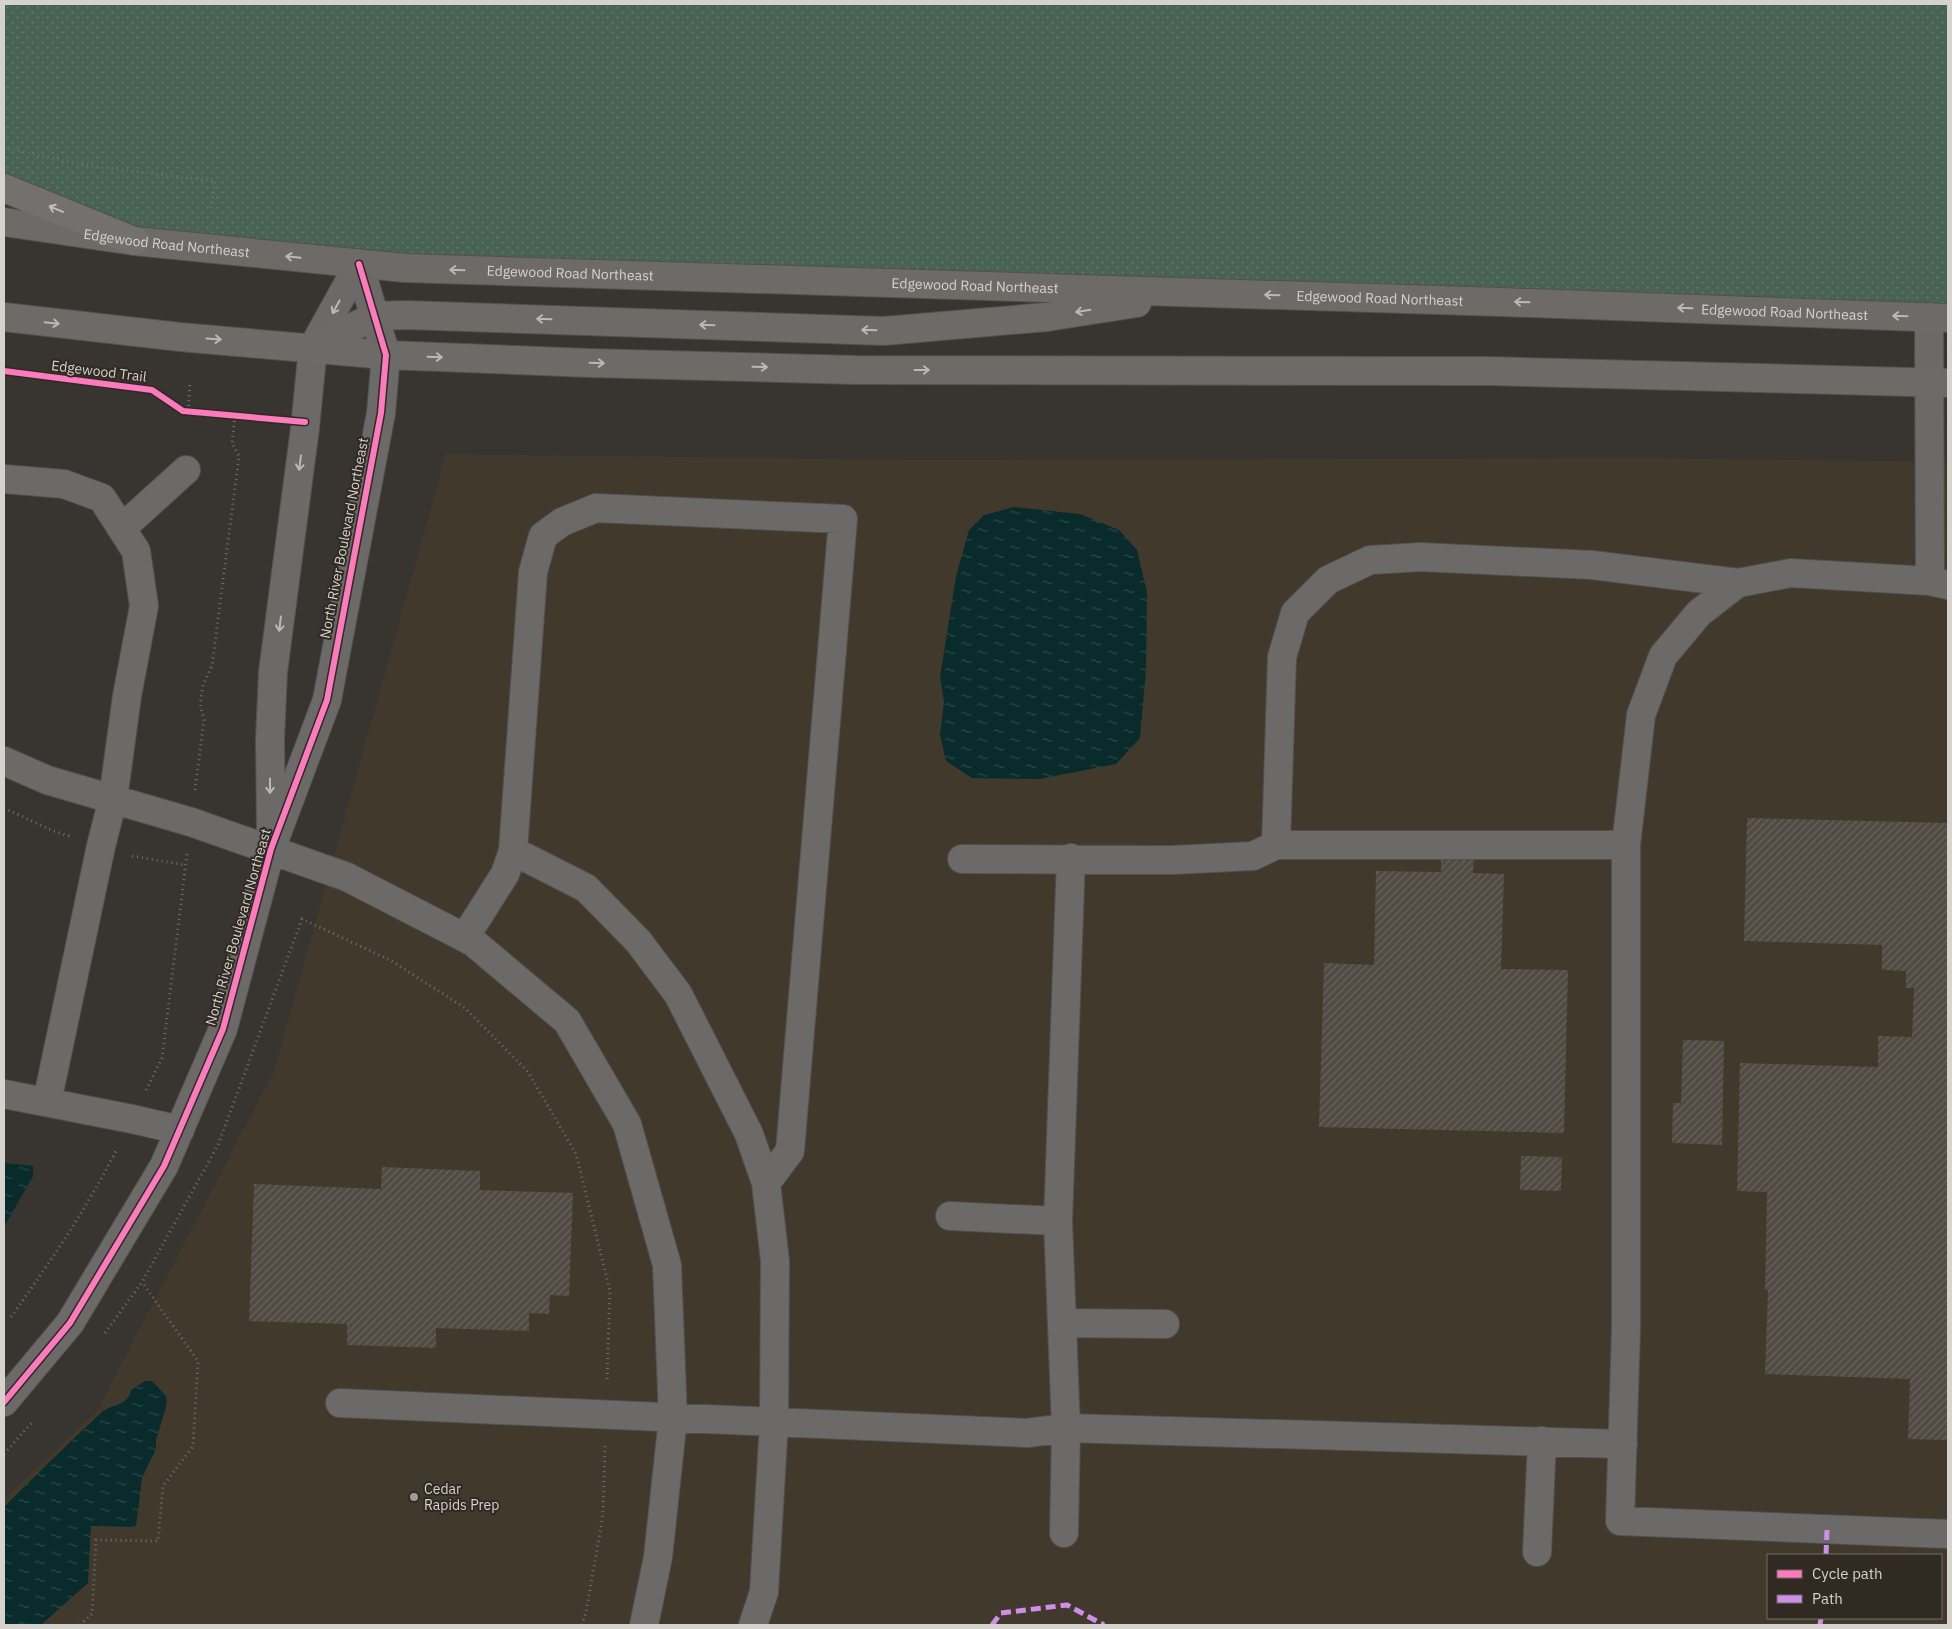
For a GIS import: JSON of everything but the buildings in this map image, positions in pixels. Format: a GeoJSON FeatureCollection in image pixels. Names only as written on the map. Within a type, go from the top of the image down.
{"type":"FeatureCollection","features":[{"type":"Feature","properties":{"kind":"highway"},"geometry":{"type":"LineString","coordinates":[[4,188],[134,241]]}},
{"type":"Feature","properties":{"kind":"main road","name":"Edgewood Road Northeast"},"geometry":{"type":"LineString","coordinates":[[4,222],[134,241],[405,268],[1200,292],[1938,318]]}},
{"type":"Feature","properties":{"kind":"main road"},"geometry":{"type":"LineString","coordinates":[[313,347],[375,316],[405,314],[884,331],[1047,317],[1200,292]]}},
{"type":"Feature","properties":{"kind":"main road"},"geometry":{"type":"LineString","coordinates":[[4,317],[180,337],[313,347],[386,355],[590,363],[856,370],[1489,371],[1938,383]]}},
{"type":"Feature","properties":{"kind":"street","name":"North River Boulevard Northeast"},"geometry":{"type":"LineString","coordinates":[[4,1402],[70,1322],[164,1166],[223,1029],[270,849],[327,700],[381,413],[386,355],[359,264]]}},
{"type":"Feature","properties":{"kind":"street","name":"North River Boulevard Northeast"},"geometry":{"type":"LineString","coordinates":[[270,849],[270,739],[273,672],[305,428],[313,347],[359,264]]}},
{"type":"Feature","properties":{"kind":"street"},"geometry":{"type":"LineString","coordinates":[[1276,846],[1282,658],[1295,613],[1328,580],[1370,560],[1421,556],[1592,565],[1738,583],[1792,573],[1939,583],[1938,318]]}},
{"type":"Feature","properties":{"kind":"street"},"geometry":{"type":"LineString","coordinates":[[122,528],[186,470]]}},
{"type":"Feature","properties":{"kind":"street"},"geometry":{"type":"LineString","coordinates":[[4,478],[64,484],[102,498],[136,551],[144,606],[128,696],[113,800],[101,846],[47,1102]]}},
{"type":"Feature","properties":{"kind":"street"},"geometry":{"type":"LineString","coordinates":[[465,937],[505,874],[513,851],[533,572],[543,536],[562,522],[596,508],[842,519],[790,1151],[766,1183]]}},
{"type":"Feature","properties":{"kind":"street"},"geometry":{"type":"LineString","coordinates":[[1738,583],[1699,613],[1663,656],[1641,715],[1626,845],[1626,1330],[1620,1521],[1948,1534]]}},
{"type":"Feature","properties":{"kind":"street"},"geometry":{"type":"LineString","coordinates":[[4,761],[47,780],[191,822],[347,877],[473,942],[567,1021],[627,1124],[667,1265],[673,1418],[658,1557],[644,1625]]}},
{"type":"Feature","properties":{"kind":"street"},"geometry":{"type":"LineString","coordinates":[[962,859],[1071,858],[1173,860],[1253,856],[1276,846],[1626,845]]}},
{"type":"Feature","properties":{"kind":"street"},"geometry":{"type":"LineString","coordinates":[[513,851],[586,888],[644,948],[678,994],[749,1134],[766,1183],[775,1261],[774,1422],[764,1592],[754,1625]]}},
{"type":"Feature","properties":{"kind":"street"},"geometry":{"type":"LineString","coordinates":[[1064,1534],[1066,1428],[1058,1221],[1071,858]]}},
{"type":"Feature","properties":{"kind":"street"},"geometry":{"type":"LineString","coordinates":[[4,1094],[180,1130]]}},
{"type":"Feature","properties":{"kind":"street"},"geometry":{"type":"LineString","coordinates":[[950,1216],[1058,1221]]}},
{"type":"Feature","properties":{"kind":"street"},"geometry":{"type":"LineString","coordinates":[[1062,1323],[1165,1324]]}},
{"type":"Feature","properties":{"kind":"street"},"geometry":{"type":"LineString","coordinates":[[340,1403],[1027,1433],[1066,1428],[1623,1444]]}},
{"type":"Feature","properties":{"kind":"street"},"geometry":{"type":"LineString","coordinates":[[1537,1552],[1542,1441]]}},
{"type":"Feature","properties":{"kind":"path"},"geometry":{"type":"LineString","coordinates":[[4,147],[82,165],[215,180],[212,208]]}},
{"type":"Feature","properties":{"kind":"path"},"geometry":{"type":"LineString","coordinates":[[190,383],[185,411],[197,412]]}},
{"type":"Feature","properties":{"kind":"path"},"geometry":{"type":"LineString","coordinates":[[225,415],[244,416]]}},
{"type":"Feature","properties":{"kind":"path"},"geometry":{"type":"LineString","coordinates":[[11,1317],[63,1244],[104,1174],[162,1058],[204,720],[200,704],[203,685],[212,666],[239,456],[232,443],[235,416]]}},
{"type":"Feature","properties":{"kind":"path"},"geometry":{"type":"LineString","coordinates":[[104,1334],[142,1282],[218,1145],[302,919],[390,960],[465,1008],[528,1072],[576,1154],[610,1291],[603,1515],[582,1625]]}},
{"type":"Feature","properties":{"kind":"path"},"geometry":{"type":"LineString","coordinates":[[80,1625],[92,1614],[96,1540],[158,1541],[163,1486],[193,1446],[198,1361],[142,1282]]}},
{"type":"Feature","properties":{"kind":"path"},"geometry":{"type":"LineString","coordinates":[[4,1454],[35,1420]]}},
{"type":"Feature","properties":{"kind":"shaded area"},"geometry":{"type":"Polygon","coordinates":[[[446,454],[920,460],[1654,458],[1948,462],[1948,1625],[4,1625],[4,1499],[97,1411],[274,1071],[446,454]]]}},
{"type":"Feature","properties":{"kind":"green space"},"geometry":{"type":"Polygon","coordinates":[[[4,4],[1948,4],[1948,318],[206,249],[4,188],[4,4]]]}},
{"type":"Feature","properties":{"kind":"water"},"geometry":{"type":"Polygon","coordinates":[[[1014,507],[1080,514],[1119,530],[1137,550],[1147,592],[1146,670],[1140,738],[1116,764],[1040,779],[972,778],[946,761],[940,735],[944,702],[940,677],[956,576],[969,530],[984,515],[1014,507]]]}},
{"type":"Feature","properties":{"kind":"water"},"geometry":{"type":"Polygon","coordinates":[[[4,1163],[33,1166],[33,1176],[4,1227],[4,1163]]]}},
{"type":"Feature","properties":{"kind":"water"},"geometry":{"type":"Polygon","coordinates":[[[145,1381],[152,1381],[166,1396],[167,1404],[156,1440],[156,1449],[142,1478],[136,1527],[91,1526],[88,1583],[41,1625],[4,1625],[4,1507],[102,1412],[123,1402],[127,1399],[131,1390],[145,1381]]]}},
{"type":"Feature","properties":{"kind":"marked path"},"geometry":{"type":"LineString","coordinates":[[1826,1554],[1827,1530]]}},
{"type":"Feature","properties":{"kind":"marked path"},"geometry":{"type":"LineString","coordinates":[[992,1625],[1001,1613],[1067,1605],[1104,1625]]}},
{"type":"Feature","properties":{"kind":"marked path"},"geometry":{"type":"LineString","coordinates":[[1820,1625],[1821,1619]]}},
{"type":"Feature","properties":{"kind":"cycle path"},"geometry":{"type":"LineString","coordinates":[[4,1402],[70,1323],[164,1166],[223,1029],[271,849],[327,700],[381,413],[386,355],[359,264]]}},
{"type":"Feature","properties":{"kind":"cycle path","name":"Edgewood Trail"},"geometry":{"type":"LineString","coordinates":[[4,371],[152,390],[183,411],[305,422]]}},
{"type":"Feature","properties":{"kind":"place","name":"Cedar Rapids Prep"},"geometry":{"type":"Point","coordinates":[414,1497]}}]}
